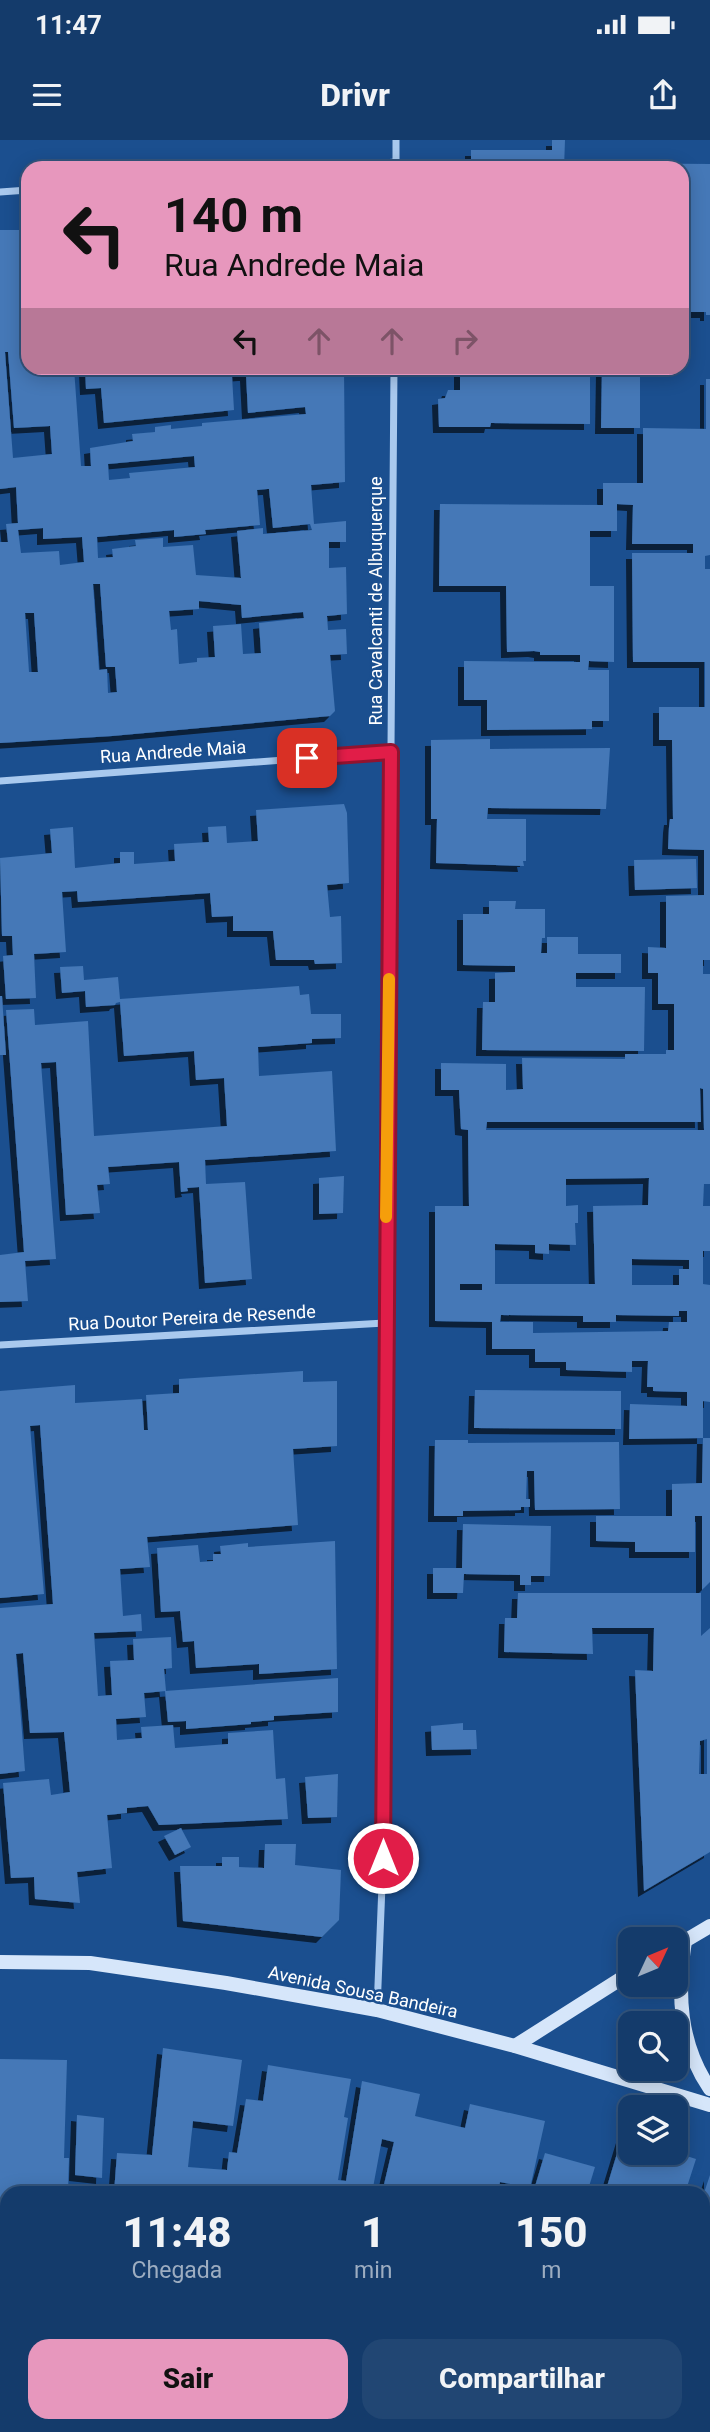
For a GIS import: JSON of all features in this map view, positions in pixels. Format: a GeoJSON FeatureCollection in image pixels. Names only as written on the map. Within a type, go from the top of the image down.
{"type":"FeatureCollection","features":[{"type":"Feature","properties":{"kind":"street"},"geometry":{"type":"LineString","coordinates":[[396,140],[396,161]]}},
{"type":"Feature","properties":{"kind":"street"},"geometry":{"type":"LineString","coordinates":[[0,192],[21,190]]}},
{"type":"Feature","properties":{"kind":"street","name":"Rua Cavalcanti de Albuquerque"},"geometry":{"type":"LineString","coordinates":[[377,2010],[382,1885],[394,375]]}},
{"type":"Feature","properties":{"kind":"street","name":"Rua Andrede Maia"},"geometry":{"type":"LineString","coordinates":[[0,781],[391,752]]}},
{"type":"Feature","properties":{"kind":"street","name":"Rua Doutor Pereira de Resende"},"geometry":{"type":"LineString","coordinates":[[0,1345],[385,1323]]}},
{"type":"Feature","properties":{"kind":"street"},"geometry":{"type":"LineString","coordinates":[[688,1938],[710,1926]]}},
{"type":"Feature","properties":{"kind":"street","name":"Avenida Sousa Bandeira"},"geometry":{"type":"LineString","coordinates":[[0,1962],[90,1963],[226,1983],[377,2010],[515,2046],[710,2105]]}},
{"type":"Feature","properties":{"kind":"street"},"geometry":{"type":"LineString","coordinates":[[515,2046],[618,1981]]}},
{"type":"Feature","properties":{"kind":"street"},"geometry":{"type":"LineString","coordinates":[[680,1997],[684,2027],[693,2057],[710,2089]]}},
{"type":"Feature","properties":{"kind":"building"},"geometry":{"type":"Polygon","coordinates":[[[552,140],[565,140],[564,161],[471,161],[471,150],[552,150],[552,140]]]}},
{"type":"Feature","properties":{"kind":"building"},"geometry":{"type":"Polygon","coordinates":[[[689,164],[710,164],[710,315],[706,315],[706,312],[689,312],[689,164]]]}},
{"type":"Feature","properties":{"kind":"building"},"geometry":{"type":"Polygon","coordinates":[[[0,230],[21,230],[21,375],[74,375],[81,466],[91,466],[90,448],[133,441],[132,434],[155,432],[155,427],[171,425],[171,429],[202,426],[202,423],[306,414],[305,407],[248,413],[246,375],[344,375],[345,482],[311,485],[314,524],[346,521],[346,542],[329,542],[329,568],[346,567],[347,614],[327,616],[328,630],[346,629],[347,654],[330,655],[335,711],[330,716],[112,736],[0,743],[0,542],[8,542],[6,524],[18,523],[16,487],[0,489],[0,230]],[[5,352],[13,458],[52,454],[50,426],[14,428],[8,352],[5,352]],[[194,456],[108,464],[109,480],[130,478],[129,473],[195,467],[194,456]],[[269,489],[257,490],[260,525],[205,530],[206,534],[174,537],[174,530],[97,537],[98,558],[113,557],[112,549],[136,546],[135,540],[163,538],[163,547],[193,545],[196,575],[241,578],[237,531],[263,528],[263,534],[312,530],[310,524],[273,528],[269,489]],[[43,528],[18,530],[21,553],[59,551],[60,565],[84,562],[82,537],[43,539],[43,528]],[[93,584],[99,670],[107,669],[108,693],[117,692],[115,667],[106,667],[100,584],[93,584]],[[199,601],[199,609],[169,611],[171,630],[177,629],[179,664],[197,662],[197,658],[215,657],[213,626],[241,624],[243,654],[261,653],[259,623],[304,618],[303,612],[242,618],[241,605],[199,601]],[[25,613],[29,672],[38,672],[34,613],[25,613]]]}},
{"type":"Feature","properties":{"kind":"building"},"geometry":{"type":"Polygon","coordinates":[[[85,375],[244,375],[232,376],[234,410],[104,423],[101,388],[86,389],[85,375]]]}},
{"type":"Feature","properties":{"kind":"building"},"geometry":{"type":"Polygon","coordinates":[[[460,375],[590,375],[590,424],[491,423],[490,427],[439,427],[438,399],[445,398],[448,390],[460,390],[460,375]]]}},
{"type":"Feature","properties":{"kind":"building"},"geometry":{"type":"Polygon","coordinates":[[[602,375],[640,375],[640,428],[601,428],[602,375]]]}},
{"type":"Feature","properties":{"kind":"building"},"geometry":{"type":"Polygon","coordinates":[[[706,379],[710,379],[710,555],[705,556],[705,569],[710,569],[710,960],[703,960],[703,974],[710,974],[710,1184],[704,1184],[703,1206],[710,1206],[710,1251],[703,1251],[703,1284],[710,1285],[710,1402],[703,1401],[703,1438],[629,1439],[630,1404],[687,1406],[687,1392],[653,1391],[653,1387],[647,1387],[648,1361],[632,1361],[632,1372],[566,1370],[566,1362],[535,1362],[535,1349],[492,1349],[492,1322],[435,1321],[435,1206],[469,1206],[468,1130],[461,1129],[459,1090],[441,1090],[441,1063],[506,1064],[506,1090],[523,1089],[522,1058],[625,1059],[625,1054],[666,1054],[666,1050],[674,1050],[674,1004],[658,1004],[658,973],[648,973],[648,947],[666,948],[666,896],[704,895],[704,850],[668,849],[670,819],[673,819],[672,740],[659,740],[659,707],[705,707],[705,662],[633,662],[632,553],[693,553],[693,544],[632,544],[633,505],[617,504],[617,531],[590,531],[590,586],[614,586],[614,662],[589,661],[588,670],[609,670],[609,721],[592,721],[592,729],[487,730],[487,700],[464,700],[464,661],[580,662],[580,655],[540,655],[540,652],[534,651],[507,652],[506,586],[439,586],[440,504],[603,505],[603,483],[643,483],[643,428],[706,429],[706,379]],[[700,1088],[701,1122],[487,1122],[486,1130],[704,1130],[703,1089],[700,1088]],[[649,1178],[566,1179],[566,1206],[578,1205],[576,1245],[549,1244],[549,1254],[535,1253],[535,1245],[495,1244],[495,1284],[595,1284],[593,1206],[648,1205],[649,1178]],[[632,1259],[632,1285],[679,1285],[679,1269],[689,1269],[689,1260],[632,1259]],[[460,1284],[460,1290],[482,1290],[482,1284],[460,1284]],[[679,1311],[679,1316],[616,1315],[616,1322],[583,1322],[583,1316],[501,1315],[500,1322],[533,1322],[533,1333],[668,1331],[669,1322],[687,1322],[687,1311],[679,1311]]]}},
{"type":"Feature","properties":{"kind":"building"},"geometry":{"type":"Polygon","coordinates":[[[490,739],[490,749],[610,748],[606,809],[488,808],[487,819],[526,819],[524,866],[436,863],[437,819],[431,819],[431,740],[490,739]]]}},
{"type":"Feature","properties":{"kind":"building"},"geometry":{"type":"Polygon","coordinates":[[[344,804],[347,813],[349,883],[327,885],[330,917],[341,916],[342,963],[315,964],[314,960],[276,960],[273,931],[233,931],[233,916],[212,917],[210,893],[78,902],[77,891],[62,892],[66,952],[34,954],[36,998],[6,999],[3,956],[13,955],[12,936],[2,936],[0,858],[52,853],[50,829],[73,827],[75,868],[120,863],[120,852],[134,852],[134,864],[175,861],[174,844],[209,842],[208,827],[226,826],[227,843],[258,841],[256,810],[344,804]]]}},
{"type":"Feature","properties":{"kind":"building"},"geometry":{"type":"Polygon","coordinates":[[[696,859],[697,888],[635,890],[634,860],[696,859]]]}},
{"type":"Feature","properties":{"kind":"building"},"geometry":{"type":"Polygon","coordinates":[[[489,901],[516,901],[515,909],[545,909],[545,938],[542,938],[541,953],[547,953],[547,937],[578,937],[578,954],[621,954],[621,973],[576,973],[576,987],[645,987],[644,1051],[482,1050],[483,1002],[495,1002],[495,973],[515,972],[515,966],[463,965],[463,914],[489,914],[489,901]]]}},
{"type":"Feature","properties":{"kind":"building"},"geometry":{"type":"Polygon","coordinates":[[[83,966],[84,980],[118,977],[120,999],[299,986],[300,995],[309,994],[311,1014],[341,1014],[341,1038],[312,1039],[312,1043],[258,1047],[259,1076],[332,1071],[336,1151],[205,1160],[206,1184],[245,1182],[252,1279],[205,1283],[199,1187],[187,1188],[188,1191],[181,1192],[179,1162],[108,1167],[110,1184],[97,1185],[100,1213],[66,1215],[56,1062],[41,1063],[56,1259],[25,1261],[28,1301],[0,1302],[0,1255],[24,1252],[6,1010],[34,1009],[35,1025],[88,1021],[94,1136],[227,1126],[224,1078],[196,1080],[194,1051],[124,1056],[120,1002],[115,1005],[86,1007],[85,991],[62,993],[60,967],[83,966]]]}},
{"type":"Feature","properties":{"kind":"building"},"geometry":{"type":"Polygon","coordinates":[[[2,996],[6,1055],[0,1055],[2,996]]]}},
{"type":"Feature","properties":{"kind":"building"},"geometry":{"type":"Polygon","coordinates":[[[344,1176],[343,1213],[319,1214],[319,1178],[344,1176]]]}},
{"type":"Feature","properties":{"kind":"building"},"geometry":{"type":"Polygon","coordinates":[[[303,1371],[303,1382],[337,1381],[337,1446],[293,1449],[298,1525],[147,1537],[150,1567],[120,1569],[123,1616],[141,1614],[142,1631],[94,1633],[98,1696],[112,1695],[110,1661],[134,1660],[133,1639],[171,1637],[172,1668],[164,1669],[166,1691],[144,1693],[146,1717],[116,1719],[117,1740],[142,1738],[141,1727],[173,1725],[175,1748],[228,1744],[228,1733],[273,1730],[276,1779],[285,1778],[288,1819],[159,1825],[148,1806],[127,1808],[127,1813],[107,1815],[112,1868],[77,1872],[80,1903],[35,1899],[34,1877],[11,1878],[3,1783],[49,1779],[51,1795],[70,1792],[64,1732],[30,1733],[23,1653],[16,1654],[25,1771],[0,1774],[0,1608],[53,1604],[40,1425],[30,1426],[44,1594],[0,1598],[0,1391],[75,1385],[75,1403],[142,1399],[144,1430],[148,1430],[146,1395],[179,1393],[179,1379],[303,1371]]]}},
{"type":"Feature","properties":{"kind":"building"},"geometry":{"type":"Polygon","coordinates":[[[475,1390],[621,1391],[621,1429],[474,1428],[475,1390]]]}},
{"type":"Feature","properties":{"kind":"building"},"geometry":{"type":"Polygon","coordinates":[[[703,1438],[710,1438],[710,1582],[702,1590],[702,1516],[695,1516],[695,1552],[635,1552],[635,1542],[596,1541],[596,1516],[672,1516],[672,1484],[702,1483],[703,1438]]]}},
{"type":"Feature","properties":{"kind":"building"},"geometry":{"type":"Polygon","coordinates":[[[435,1440],[468,1440],[468,1443],[619,1442],[620,1509],[535,1510],[534,1471],[527,1471],[526,1499],[530,1499],[530,1507],[521,1507],[521,1510],[463,1511],[463,1516],[434,1516],[435,1440]]]}},
{"type":"Feature","properties":{"kind":"building"},"geometry":{"type":"Polygon","coordinates":[[[463,1524],[551,1526],[550,1576],[531,1576],[531,1585],[520,1585],[520,1575],[464,1574],[463,1593],[433,1593],[433,1568],[462,1568],[463,1524]]]}},
{"type":"Feature","properties":{"kind":"building"},"geometry":{"type":"Polygon","coordinates":[[[335,1541],[337,1669],[259,1674],[259,1664],[196,1668],[194,1641],[183,1642],[180,1611],[161,1612],[157,1548],[198,1545],[200,1562],[213,1561],[213,1554],[221,1554],[220,1546],[248,1543],[248,1547],[335,1541]]]}},
{"type":"Feature","properties":{"kind":"building"},"geometry":{"type":"Polygon","coordinates":[[[518,1593],[701,1593],[701,1636],[710,1628],[710,1852],[644,1891],[635,1670],[653,1671],[654,1628],[592,1628],[593,1654],[504,1652],[505,1618],[517,1618],[518,1593]],[[707,1739],[700,1741],[699,1774],[707,1774],[707,1739]]]}},
{"type":"Feature","properties":{"kind":"building"},"geometry":{"type":"Polygon","coordinates":[[[338,1678],[338,1712],[274,1716],[274,1720],[251,1724],[186,1729],[186,1721],[168,1722],[165,1691],[338,1678]]]}},
{"type":"Feature","properties":{"kind":"building"},"geometry":{"type":"Polygon","coordinates":[[[463,1723],[463,1730],[476,1730],[477,1749],[432,1750],[431,1726],[463,1723]]]}},
{"type":"Feature","properties":{"kind":"building"},"geometry":{"type":"Polygon","coordinates":[[[338,1774],[337,1817],[308,1818],[305,1777],[338,1774]]]}},
{"type":"Feature","properties":{"kind":"building"},"geometry":{"type":"Polygon","coordinates":[[[181,1828],[191,1847],[175,1855],[164,1836],[181,1828]]]}},
{"type":"Feature","properties":{"kind":"building"},"geometry":{"type":"Polygon","coordinates":[[[265,1844],[296,1844],[295,1865],[341,1870],[339,1920],[322,1937],[183,1921],[180,1866],[222,1866],[222,1857],[239,1857],[239,1867],[264,1868],[265,1844]]]}},
{"type":"Feature","properties":{"kind":"building"},"geometry":{"type":"Polygon","coordinates":[[[163,2048],[242,2060],[233,2126],[193,2121],[188,2167],[227,2170],[229,2152],[237,2153],[246,2099],[263,2101],[268,2065],[351,2079],[338,2180],[346,2181],[362,2081],[420,2094],[415,2116],[465,2128],[470,2104],[545,2121],[531,2186],[500,2182],[499,2186],[384,2186],[394,2142],[382,2139],[373,2186],[115,2186],[117,2153],[152,2155],[163,2048]]]}},
{"type":"Feature","properties":{"kind":"building"},"geometry":{"type":"Polygon","coordinates":[[[0,2059],[67,2060],[64,2158],[69,2158],[68,2186],[0,2186],[0,2059]]]}},
{"type":"Feature","properties":{"kind":"building"},"geometry":{"type":"Polygon","coordinates":[[[77,2115],[104,2118],[102,2178],[75,2175],[77,2115]]]}},
{"type":"Feature","properties":{"kind":"building"},"geometry":{"type":"Polygon","coordinates":[[[618,2150],[618,2165],[688,2165],[688,2156],[696,2159],[687,2186],[607,2186],[618,2150]]]}},
{"type":"Feature","properties":{"kind":"building"},"geometry":{"type":"Polygon","coordinates":[[[545,2153],[595,2167],[589,2186],[535,2186],[545,2153]]]}},
{"type":"Feature","properties":{"kind":"slow traffic"},"geometry":{"type":"LineString","coordinates":[[386,1217],[389,979]]}},
{"type":"Feature","properties":{"kind":"route"},"geometry":{"type":"LineString","coordinates":[[307,758],[391,752],[383,1858]]}}]}
